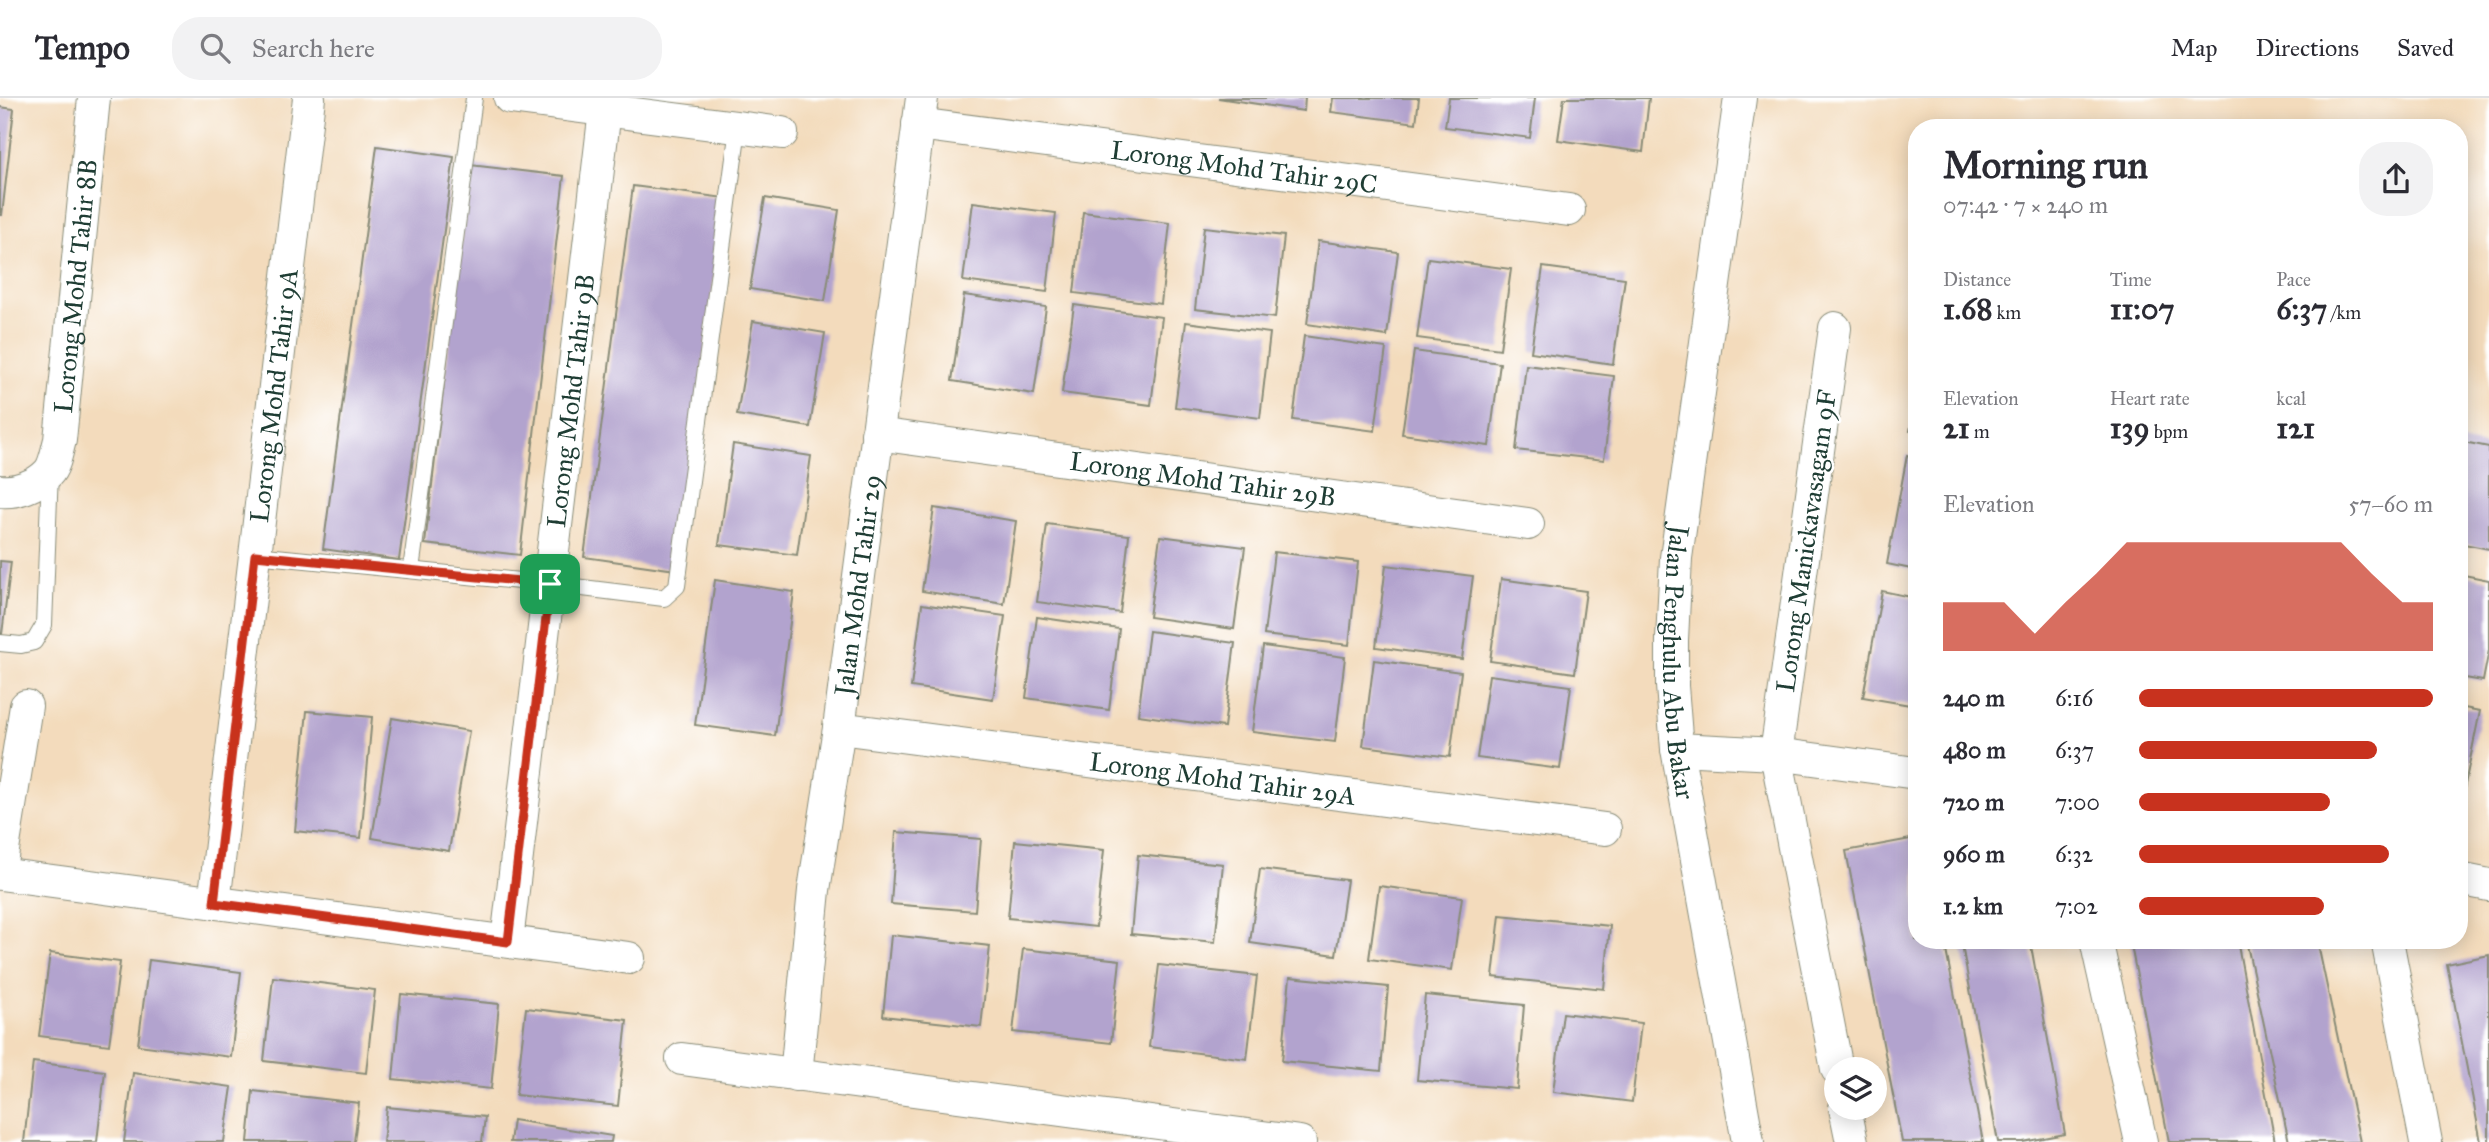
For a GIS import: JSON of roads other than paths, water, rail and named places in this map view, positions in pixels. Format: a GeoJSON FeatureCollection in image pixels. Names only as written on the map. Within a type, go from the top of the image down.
{"type":"FeatureCollection","features":[{"type":"Feature","properties":{"kind":"street","name":"Lorong Mohd Tahir 8B"},"geometry":{"type":"LineString","coordinates":[[50,472],[60,440],[94,98]]}},
{"type":"Feature","properties":{"kind":"street","name":"Lorong Mohd Tahir 9A"},"geometry":{"type":"LineString","coordinates":[[214,903],[309,98]]}},
{"type":"Feature","properties":{"kind":"street"},"geometry":{"type":"LineString","coordinates":[[510,98],[782,133]]}},
{"type":"Feature","properties":{"kind":"street","name":"Jalan Penghulu Abu Bakar"},"geometry":{"type":"LineString","coordinates":[[1740,98],[1676,558],[1672,686],[1677,749],[1748,1142]]}},
{"type":"Feature","properties":{"kind":"street","name":"Lorong Mohd Tahir 9B"},"geometry":{"type":"LineString","coordinates":[[508,942],[605,110]]}},
{"type":"Feature","properties":{"kind":"street","name":"Lorong Mohd Tahir 29C"},"geometry":{"type":"LineString","coordinates":[[920,111],[1569,210]]}},
{"type":"Feature","properties":{"kind":"street","name":"Jalan Mohd Tahir 29"},"geometry":{"type":"LineString","coordinates":[[796,1074],[814,890],[839,728],[920,111]]}},
{"type":"Feature","properties":{"kind":"street","name":"Lorong Manickavasagam 9F"},"geometry":{"type":"LineString","coordinates":[[1835,328],[1776,754],[1836,1057]]}},
{"type":"Feature","properties":{"kind":"street","name":"Lorong Mohd Tahir 29B"},"geometry":{"type":"LineString","coordinates":[[877,434],[1528,524]]}},
{"type":"Feature","properties":{"kind":"street"},"geometry":{"type":"LineString","coordinates":[[0,491],[7,492],[31,485],[50,472]]}},
{"type":"Feature","properties":{"kind":"street"},"geometry":{"type":"LineString","coordinates":[[26,706],[0,872],[629,958]]}},
{"type":"Feature","properties":{"kind":"street","name":"Lorong Mohd Tahir 29A"},"geometry":{"type":"LineString","coordinates":[[839,728],[1605,829]]}},
{"type":"Feature","properties":{"kind":"street"},"geometry":{"type":"LineString","coordinates":[[1677,749],[1776,754],[1908,772]]}},
{"type":"Feature","properties":{"kind":"street"},"geometry":{"type":"LineString","coordinates":[[2468,881],[2489,885]]}},
{"type":"Feature","properties":{"kind":"street"},"geometry":{"type":"LineString","coordinates":[[2098,949],[2141,1142]]}},
{"type":"Feature","properties":{"kind":"street"},"geometry":{"type":"LineString","coordinates":[[2389,949],[2426,1142]]}},
{"type":"Feature","properties":{"kind":"street"},"geometry":{"type":"LineString","coordinates":[[682,1059],[1300,1142]]}},
{"type":"Feature","properties":{"kind":"street"},"geometry":{"type":"LineString","coordinates":[[1847,1120],[1852,1142]]}},
{"type":"Feature","properties":{"kind":"lane"},"geometry":{"type":"LineString","coordinates":[[411,570],[474,98]]}},
{"type":"Feature","properties":{"kind":"lane"},"geometry":{"type":"LineString","coordinates":[[255,555],[664,598],[677,586],[738,128]]}},
{"type":"Feature","properties":{"kind":"lane"},"geometry":{"type":"LineString","coordinates":[[0,643],[21,646],[34,642],[44,625],[50,472]]}}]}
